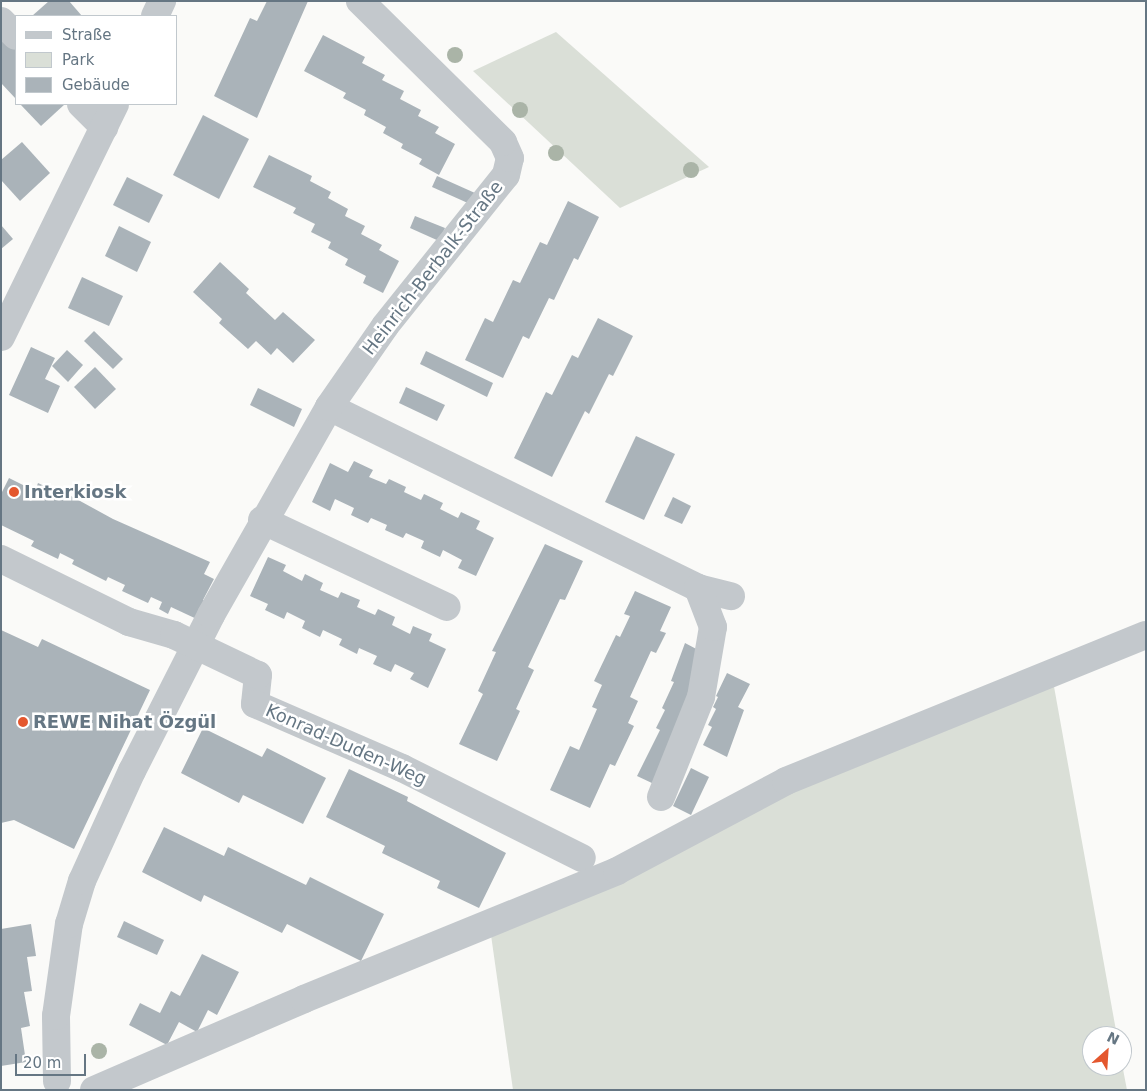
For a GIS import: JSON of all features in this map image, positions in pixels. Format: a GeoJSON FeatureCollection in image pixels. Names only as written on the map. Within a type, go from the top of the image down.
{"type":"FeatureCollection","features":[{"type":"Feature","properties":{"kind":"street"},"geometry":{"type":"LineString","coordinates":[[155,15],[162,1]]}},
{"type":"Feature","properties":{"kind":"street","name":"Heinrich-Berbalk-Straße"},"geometry":{"type":"LineString","coordinates":[[57,1081],[56,1016],[69,924],[82,881],[150,737],[262,520],[329,407],[385,326],[506,175],[510,158],[503,142],[360,1]]}},
{"type":"Feature","properties":{"kind":"street"},"geometry":{"type":"LineString","coordinates":[[1,20],[15,35]]}},
{"type":"Feature","properties":{"kind":"street"},"geometry":{"type":"LineString","coordinates":[[1,337],[109,115],[84,105]]}},
{"type":"Feature","properties":{"kind":"street"},"geometry":{"type":"LineString","coordinates":[[329,407],[698,588],[731,596]]}},
{"type":"Feature","properties":{"kind":"street"},"geometry":{"type":"LineString","coordinates":[[262,520],[447,607]]}},
{"type":"Feature","properties":{"kind":"street","name":"Konrad-Duden-Weg"},"geometry":{"type":"LineString","coordinates":[[1,560],[129,622],[174,634],[258,675],[255,704],[386,761],[582,858]]}},
{"type":"Feature","properties":{"kind":"street"},"geometry":{"type":"LineString","coordinates":[[661,797],[700,698],[710,645],[713,628],[698,588]]}},
{"type":"Feature","properties":{"kind":"street"},"geometry":{"type":"LineString","coordinates":[[94,1090],[304,999],[617,871],[786,781],[1146,635]]}},
{"type":"Feature","properties":{"kind":"green space"},"geometry":{"type":"Polygon","coordinates":[[[556,32],[709,167],[620,208],[473,71],[556,32]]]}},
{"type":"Feature","properties":{"kind":"green space"},"geometry":{"type":"Polygon","coordinates":[[[1053,681],[1115,1026],[1082,1026],[1082,1076],[1124,1076],[1127,1090],[513,1090],[490,928],[800,785],[1053,681]]]}},
{"type":"Feature","properties":{"kind":"building"},"geometry":{"type":"Polygon","coordinates":[[[49,1],[69,1],[81,15],[33,15],[49,1]]]}},
{"type":"Feature","properties":{"kind":"building"},"geometry":{"type":"Polygon","coordinates":[[[267,1],[308,1],[257,118],[214,96],[250,18],[257,21],[267,1]]]}},
{"type":"Feature","properties":{"kind":"building"},"geometry":{"type":"Polygon","coordinates":[[[1,32],[15,47],[15,98],[1,83],[1,32]]]}},
{"type":"Feature","properties":{"kind":"building"},"geometry":{"type":"Polygon","coordinates":[[[323,35],[365,57],[362,63],[385,75],[382,80],[404,91],[400,99],[421,110],[418,116],[439,127],[435,133],[455,144],[439,175],[419,164],[422,159],[401,148],[403,144],[383,133],[386,127],[364,115],[366,110],[343,98],[346,93],[304,71],[323,35]]]}},
{"type":"Feature","properties":{"kind":"building"},"geometry":{"type":"Polygon","coordinates":[[[21,105],[64,105],[41,126],[21,105]]]}},
{"type":"Feature","properties":{"kind":"building"},"geometry":{"type":"Polygon","coordinates":[[[203,115],[249,139],[219,199],[173,175],[203,115]]]}},
{"type":"Feature","properties":{"kind":"building"},"geometry":{"type":"Polygon","coordinates":[[[22,142],[50,173],[20,201],[1,180],[1,160],[22,142]]]}},
{"type":"Feature","properties":{"kind":"building"},"geometry":{"type":"Polygon","coordinates":[[[269,155],[312,176],[310,181],[331,192],[328,198],[348,209],[345,216],[365,226],[361,234],[382,245],[379,250],[399,261],[383,293],[363,283],[366,276],[345,265],[348,259],[328,248],[331,242],[311,232],[315,224],[293,213],[296,208],[253,187],[269,155]]]}},
{"type":"Feature","properties":{"kind":"building"},"geometry":{"type":"Polygon","coordinates":[[[437,176],[475,193],[470,204],[432,187],[437,176]]]}},
{"type":"Feature","properties":{"kind":"building"},"geometry":{"type":"Polygon","coordinates":[[[127,177],[163,195],[149,223],[113,205],[127,177]]]}},
{"type":"Feature","properties":{"kind":"building"},"geometry":{"type":"Polygon","coordinates":[[[568,201],[599,217],[578,260],[574,258],[554,300],[549,298],[529,339],[523,336],[503,378],[465,360],[485,318],[493,322],[513,280],[520,283],[540,242],[547,245],[568,201]]]}},
{"type":"Feature","properties":{"kind":"building"},"geometry":{"type":"Polygon","coordinates":[[[415,216],[445,228],[439,241],[410,228],[415,216]]]}},
{"type":"Feature","properties":{"kind":"building"},"geometry":{"type":"Polygon","coordinates":[[[1,225],[13,239],[1,249],[1,225]]]}},
{"type":"Feature","properties":{"kind":"building"},"geometry":{"type":"Polygon","coordinates":[[[119,226],[151,242],[137,272],[105,256],[119,226]]]}},
{"type":"Feature","properties":{"kind":"building"},"geometry":{"type":"Polygon","coordinates":[[[220,262],[249,289],[246,293],[275,320],[283,312],[315,340],[293,363],[277,348],[271,355],[256,341],[248,349],[219,323],[222,319],[193,292],[220,262]]]}},
{"type":"Feature","properties":{"kind":"building"},"geometry":{"type":"Polygon","coordinates":[[[82,277],[123,296],[109,326],[68,308],[82,277]]]}},
{"type":"Feature","properties":{"kind":"building"},"geometry":{"type":"Polygon","coordinates":[[[598,318],[633,336],[613,376],[609,374],[589,414],[585,411],[552,477],[514,458],[546,392],[552,395],[572,355],[578,358],[598,318]]]}},
{"type":"Feature","properties":{"kind":"building"},"geometry":{"type":"Polygon","coordinates":[[[94,331],[123,359],[113,369],[84,341],[94,331]]]}},
{"type":"Feature","properties":{"kind":"building"},"geometry":{"type":"Polygon","coordinates":[[[31,347],[55,358],[45,379],[60,386],[48,413],[9,395],[31,347]]]}},
{"type":"Feature","properties":{"kind":"building"},"geometry":{"type":"Polygon","coordinates":[[[67,350],[83,365],[68,382],[52,366],[67,350]]]}},
{"type":"Feature","properties":{"kind":"building"},"geometry":{"type":"Polygon","coordinates":[[[426,351],[493,383],[487,397],[420,364],[426,351]]]}},
{"type":"Feature","properties":{"kind":"building"},"geometry":{"type":"Polygon","coordinates":[[[95,367],[116,389],[95,409],[74,387],[95,367]]]}},
{"type":"Feature","properties":{"kind":"building"},"geometry":{"type":"Polygon","coordinates":[[[406,387],[445,405],[437,421],[399,403],[406,387]]]}},
{"type":"Feature","properties":{"kind":"building"},"geometry":{"type":"Polygon","coordinates":[[[258,388],[302,409],[294,427],[250,405],[258,388]]]}},
{"type":"Feature","properties":{"kind":"building"},"geometry":{"type":"Polygon","coordinates":[[[636,436],[675,454],[644,520],[605,502],[636,436]]]}},
{"type":"Feature","properties":{"kind":"building"},"geometry":{"type":"Polygon","coordinates":[[[354,461],[373,470],[369,477],[386,484],[389,479],[406,487],[404,492],[421,500],[424,494],[443,503],[440,509],[458,518],[461,512],[480,521],[476,529],[494,538],[476,576],[458,568],[462,560],[443,550],[440,557],[421,548],[424,541],[406,533],[403,538],[385,530],[387,525],[371,518],[368,523],[351,515],[354,508],[335,499],[330,511],[312,502],[330,463],[348,472],[354,461]]]}},
{"type":"Feature","properties":{"kind":"building"},"geometry":{"type":"Polygon","coordinates":[[[9,478],[35,491],[38,483],[59,493],[60,490],[113,519],[210,562],[204,574],[214,579],[203,600],[209,603],[201,621],[171,607],[168,614],[159,609],[162,602],[151,597],[148,603],[122,591],[125,585],[108,577],[106,581],[72,564],[74,560],[60,553],[58,559],[31,546],[34,541],[1,525],[1,494],[9,478]]]}},
{"type":"Feature","properties":{"kind":"building"},"geometry":{"type":"Polygon","coordinates":[[[673,497],[691,506],[682,524],[664,516],[673,497]]]}},
{"type":"Feature","properties":{"kind":"building"},"geometry":{"type":"Polygon","coordinates":[[[545,544],[583,561],[565,600],[560,599],[528,667],[534,670],[516,709],[520,711],[497,761],[459,744],[483,694],[478,691],[496,652],[492,651],[545,544]]]}},
{"type":"Feature","properties":{"kind":"building"},"geometry":{"type":"Polygon","coordinates":[[[268,557],[286,565],[283,571],[302,581],[305,574],[323,583],[320,590],[338,598],[341,592],[360,600],[357,607],[375,615],[378,609],[395,617],[392,625],[410,634],[413,626],[432,634],[429,641],[446,649],[428,688],[410,679],[414,673],[395,664],[391,672],[373,664],[377,656],[359,648],[357,654],[339,645],[342,639],[323,630],[320,637],[302,628],[305,621],[287,612],[284,619],[265,610],[268,604],[250,596],[268,557]]]}},
{"type":"Feature","properties":{"kind":"building"},"geometry":{"type":"Polygon","coordinates":[[[635,591],[671,607],[660,631],[666,633],[656,653],[651,651],[630,697],[638,701],[628,723],[634,726],[615,766],[610,764],[590,808],[550,790],[570,746],[579,750],[597,709],[592,707],[602,685],[594,681],[616,635],[620,637],[630,616],[624,614],[635,591]]]}},
{"type":"Feature","properties":{"kind":"building"},"geometry":{"type":"Polygon","coordinates":[[[1,630],[38,647],[42,639],[150,690],[74,849],[14,820],[1,823],[1,630]]]}},
{"type":"Feature","properties":{"kind":"building"},"geometry":{"type":"Polygon","coordinates":[[[685,643],[702,652],[699,671],[654,784],[637,776],[660,730],[656,728],[665,710],[662,708],[674,682],[671,681],[685,643]]]}},
{"type":"Feature","properties":{"kind":"building"},"geometry":{"type":"Polygon","coordinates":[[[727,673],[750,684],[738,707],[744,710],[727,757],[703,745],[712,727],[708,725],[716,709],[713,707],[718,697],[716,696],[727,673]]]}},
{"type":"Feature","properties":{"kind":"building"},"geometry":{"type":"Polygon","coordinates":[[[203,728],[262,757],[267,748],[326,778],[303,824],[243,795],[239,803],[181,773],[203,728]]]}},
{"type":"Feature","properties":{"kind":"building"},"geometry":{"type":"Polygon","coordinates":[[[691,768],[709,777],[691,815],[673,806],[691,768]]]}},
{"type":"Feature","properties":{"kind":"building"},"geometry":{"type":"Polygon","coordinates":[[[349,769],[408,797],[407,801],[506,853],[479,908],[437,888],[440,881],[382,853],[385,846],[326,817],[349,769]]]}},
{"type":"Feature","properties":{"kind":"building"},"geometry":{"type":"Polygon","coordinates":[[[164,827],[224,856],[228,847],[306,885],[310,877],[384,914],[361,961],[287,924],[282,933],[204,895],[201,902],[142,872],[164,827]]]}},
{"type":"Feature","properties":{"kind":"building"},"geometry":{"type":"Polygon","coordinates":[[[124,921],[164,940],[157,955],[117,937],[124,921]]]}},
{"type":"Feature","properties":{"kind":"building"},"geometry":{"type":"Polygon","coordinates":[[[31,924],[36,956],[27,957],[32,991],[24,992],[30,1026],[21,1028],[26,1062],[1,1066],[1,929],[31,924]]]}},
{"type":"Feature","properties":{"kind":"building"},"geometry":{"type":"Polygon","coordinates":[[[202,954],[239,972],[217,1015],[208,1010],[197,1032],[179,1022],[167,1045],[129,1025],[140,1003],[160,1013],[171,991],[180,996],[202,954]]]}},
{"type":"Feature","properties":{"kind":"place","name":"Interkiosk"},"geometry":{"type":"Point","coordinates":[14,492]}},
{"type":"Feature","properties":{"kind":"place","name":"REWE Nihat Özgül"},"geometry":{"type":"Point","coordinates":[23,722]}}]}
